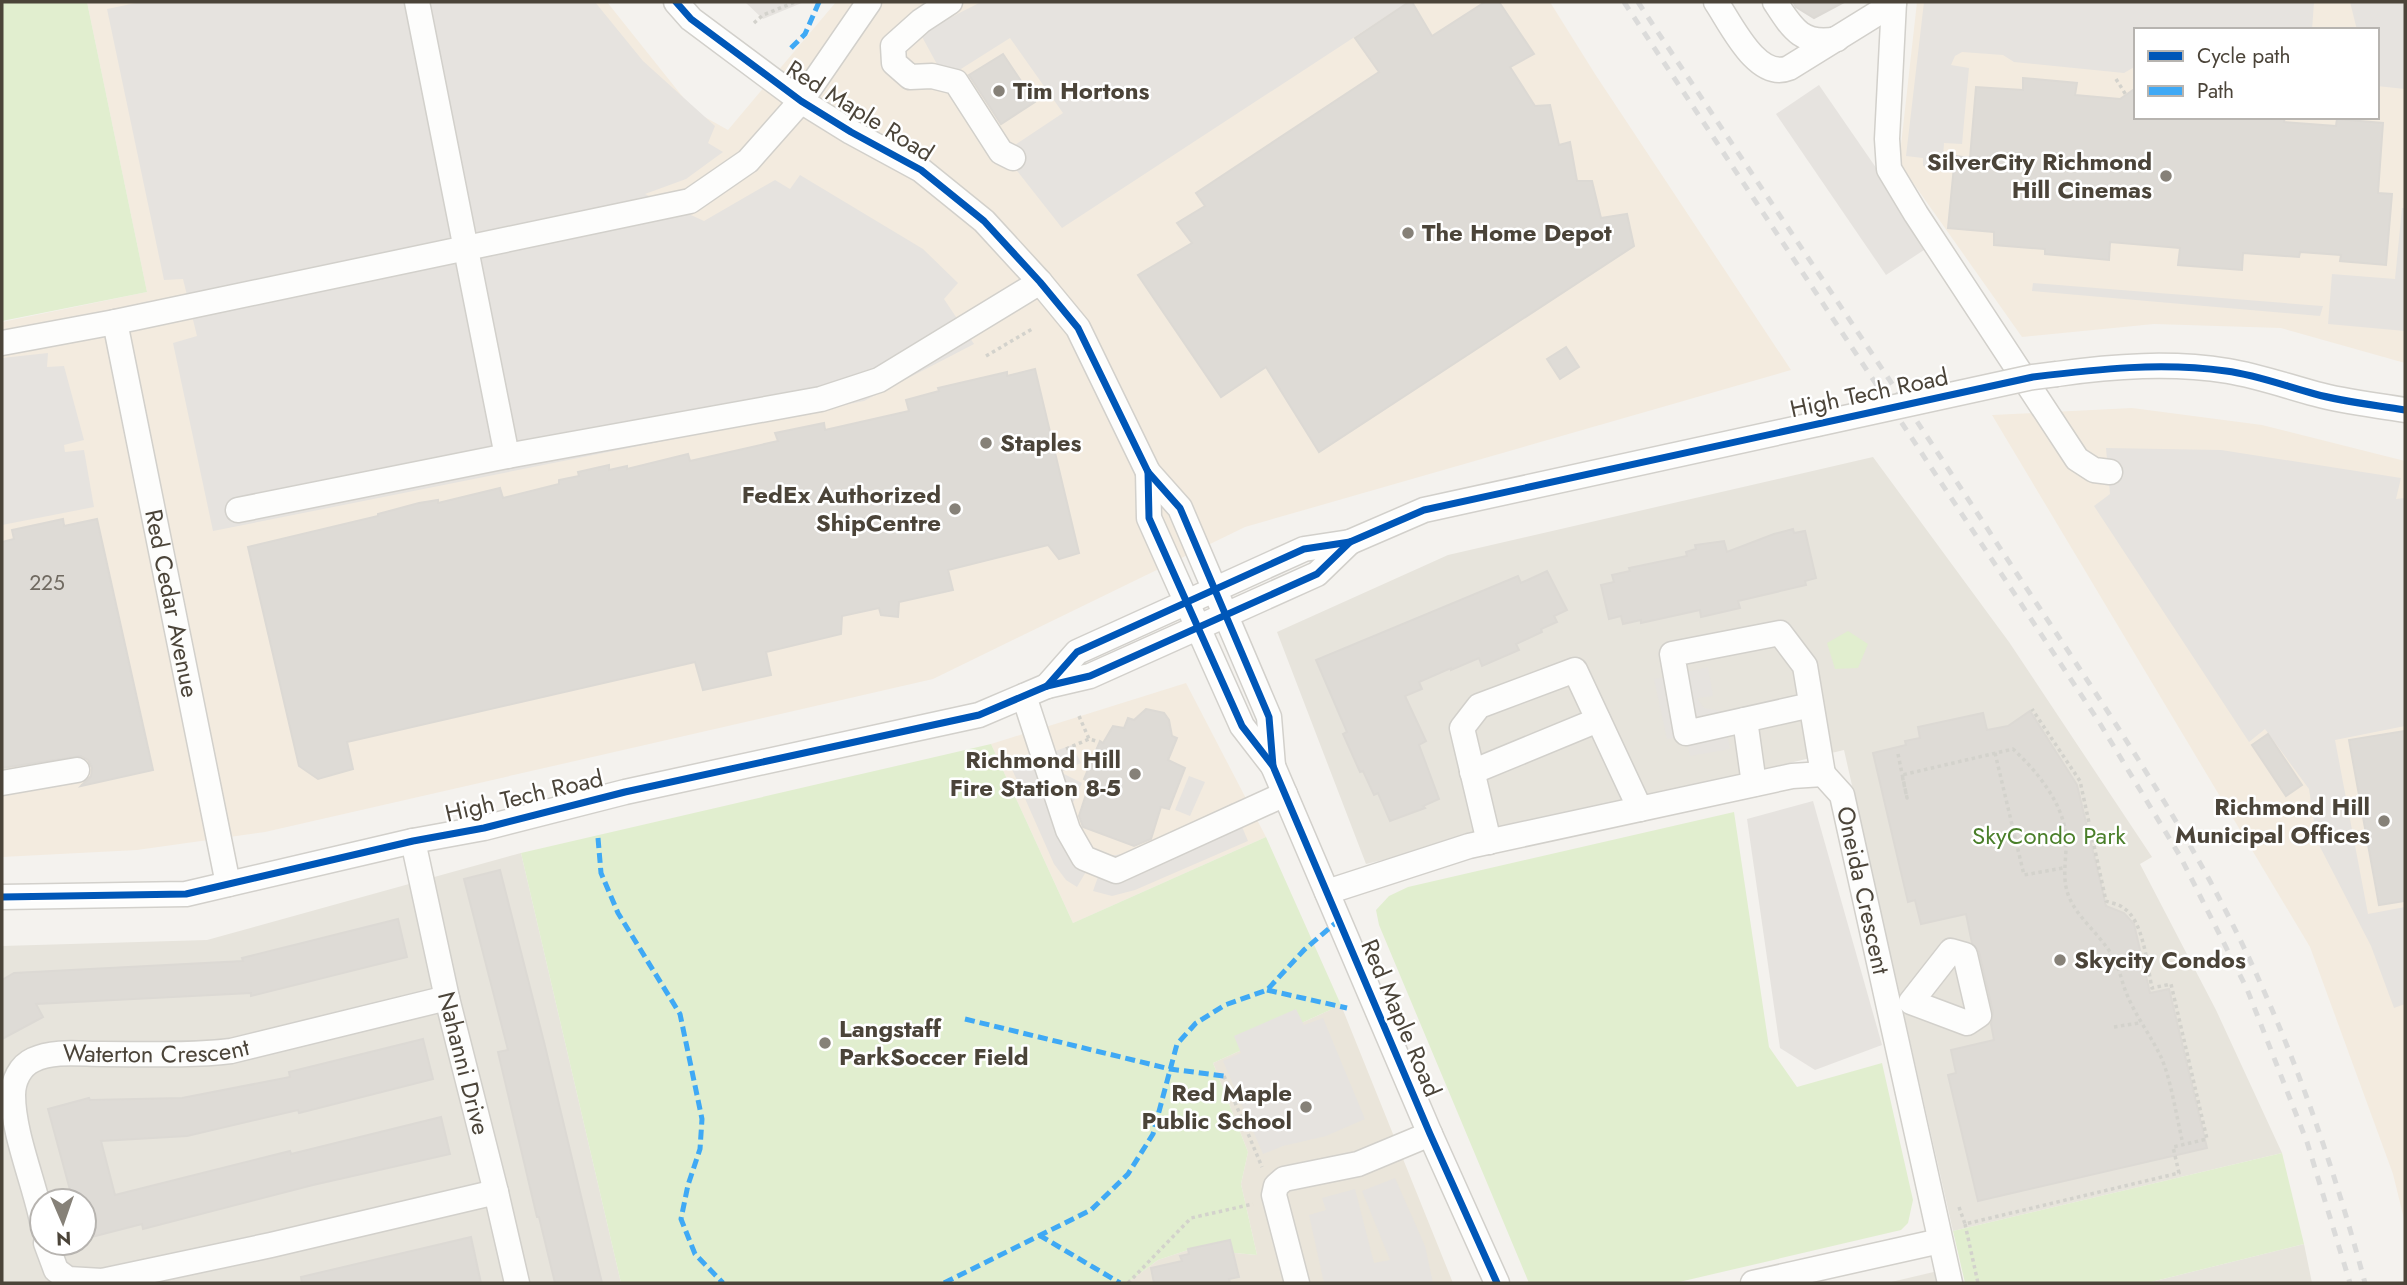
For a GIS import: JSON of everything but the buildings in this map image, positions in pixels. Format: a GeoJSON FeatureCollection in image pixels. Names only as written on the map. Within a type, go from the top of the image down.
{"type":"FeatureCollection","features":[{"type":"Feature","properties":{"kind":"street"},"geometry":{"type":"LineString","coordinates":[[417,2],[507,456]]}},
{"type":"Feature","properties":{"kind":"street","name":"Red Maple Road"},"geometry":{"type":"LineString","coordinates":[[676,2],[691,19],[801,101],[921,170],[984,221],[1078,328],[1148,472],[1180,508],[1269,717],[1273,766]]}},
{"type":"Feature","properties":{"kind":"street"},"geometry":{"type":"LineString","coordinates":[[2,343],[115,322],[690,201],[748,161],[801,101],[869,2]]}},
{"type":"Feature","properties":{"kind":"street"},"geometry":{"type":"LineString","coordinates":[[950,2],[921,21],[892,46],[894,63],[910,77],[932,76],[956,82],[1001,152],[1013,158]]}},
{"type":"Feature","properties":{"kind":"street"},"geometry":{"type":"LineString","coordinates":[[1716,2],[1751,54],[1768,69],[1782,71],[1894,2]]}},
{"type":"Feature","properties":{"kind":"street"},"geometry":{"type":"LineString","coordinates":[[1775,2],[1790,25],[1802,36],[1819,41],[1837,38]]}},
{"type":"Feature","properties":{"kind":"street"},"geometry":{"type":"LineString","coordinates":[[1894,2],[1887,139],[1889,169],[2077,459],[2094,470],[2110,472]]}},
{"type":"Feature","properties":{"kind":"street"},"geometry":{"type":"LineString","coordinates":[[238,510],[507,456],[821,399],[879,380],[1040,282]]}},
{"type":"Feature","properties":{"kind":"street","name":"Red Cedar Avenue"},"geometry":{"type":"LineString","coordinates":[[115,322],[228,884]]}},
{"type":"Feature","properties":{"kind":"street","name":"High Tech Road"},"geometry":{"type":"LineString","coordinates":[[1047,686],[1077,652],[1304,550],[1350,542],[1424,510],[2033,377],[2110,367],[2171,366],[2227,371],[2317,394],[2405,410]]}},
{"type":"Feature","properties":{"kind":"street","name":"Red Maple Road"},"geometry":{"type":"LineString","coordinates":[[1148,472],[1149,518],[1242,726],[1273,766],[1286,794],[1430,1134],[1497,1283]]}},
{"type":"Feature","properties":{"kind":"street","name":"High Tech Road"},"geometry":{"type":"LineString","coordinates":[[2,897],[186,894],[413,841],[484,828],[639,789],[979,715],[1047,686],[1090,676],[1317,574],[1350,542]]}},
{"type":"Feature","properties":{"kind":"street"},"geometry":{"type":"LineString","coordinates":[[1811,705],[1686,733],[1672,654],[1780,633],[1805,666],[1823,774]]}},
{"type":"Feature","properties":{"kind":"street"},"geometry":{"type":"LineString","coordinates":[[1489,842],[1462,728],[1479,706],[1575,670],[1640,809]]}},
{"type":"Feature","properties":{"kind":"street"},"geometry":{"type":"LineString","coordinates":[[1024,696],[1068,830],[1084,858],[1116,871],[1286,794]]}},
{"type":"Feature","properties":{"kind":"street"},"geometry":{"type":"LineString","coordinates":[[1472,772],[1598,720]]}},
{"type":"Feature","properties":{"kind":"street"},"geometry":{"type":"LineString","coordinates":[[1745,720],[1754,784]]}},
{"type":"Feature","properties":{"kind":"street"},"geometry":{"type":"LineString","coordinates":[[2,783],[77,770]]}},
{"type":"Feature","properties":{"kind":"street","name":"Oneida Crescent"},"geometry":{"type":"LineString","coordinates":[[1327,892],[1489,842],[1792,776],[1823,774],[1842,795],[1900,1004],[1940,1241],[1950,1283]]}},
{"type":"Feature","properties":{"kind":"street","name":"Nahanni Drive"},"geometry":{"type":"LineString","coordinates":[[413,841],[447,998],[517,1283]]}},
{"type":"Feature","properties":{"kind":"street"},"geometry":{"type":"LineString","coordinates":[[1962,947],[1979,1015],[1967,1023],[1900,1004],[1962,947]]}},
{"type":"Feature","properties":{"kind":"street","name":"Waterton Crescent"},"geometry":{"type":"LineString","coordinates":[[35,1187],[23,1147],[13,1095],[16,1076],[31,1060],[55,1054],[204,1055],[231,1051],[447,998]]}},
{"type":"Feature","properties":{"kind":"street"},"geometry":{"type":"LineString","coordinates":[[1297,1283],[1274,1195],[1276,1186],[1283,1179],[1358,1164],[1430,1134]]}},
{"type":"Feature","properties":{"kind":"street"},"geometry":{"type":"LineString","coordinates":[[51,1257],[56,1270],[68,1279],[102,1281],[271,1245],[496,1192]]}},
{"type":"Feature","properties":{"kind":"street"},"geometry":{"type":"LineString","coordinates":[[1753,1283],[1789,1279],[1940,1241]]}},
{"type":"Feature","properties":{"kind":"path"},"geometry":{"type":"LineString","coordinates":[[754,23],[763,15],[794,2]]}},
{"type":"Feature","properties":{"kind":"path"},"geometry":{"type":"LineString","coordinates":[[2116,79],[2126,95]]}},
{"type":"Feature","properties":{"kind":"path"},"geometry":{"type":"LineString","coordinates":[[986,356],[1032,330]]}},
{"type":"Feature","properties":{"kind":"path"},"geometry":{"type":"LineString","coordinates":[[1965,1224],[2179,1173],[2173,1147],[2207,1139],[2171,984],[2152,989],[2135,920],[2123,907],[2106,901],[2080,781],[2032,709]]}},
{"type":"Feature","properties":{"kind":"path"},"geometry":{"type":"LineString","coordinates":[[1079,716],[1089,739]]}},
{"type":"Feature","properties":{"kind":"path"},"geometry":{"type":"LineString","coordinates":[[1044,759],[1089,739],[1096,741]]}},
{"type":"Feature","properties":{"kind":"path"},"geometry":{"type":"LineString","coordinates":[[1898,754],[1907,798],[1902,775],[1995,753],[2013,749],[2049,792],[2064,825],[2065,886],[2079,916],[2098,933],[2114,959],[2139,1023],[2162,1059],[2182,1140]]}},
{"type":"Feature","properties":{"kind":"path"},"geometry":{"type":"LineString","coordinates":[[1995,753],[2024,875],[2063,868]]}},
{"type":"Feature","properties":{"kind":"path"},"geometry":{"type":"LineString","coordinates":[[2114,1027],[2139,1023]]}},
{"type":"Feature","properties":{"kind":"path"},"geometry":{"type":"LineString","coordinates":[[1224,1076],[1262,1167]]}},
{"type":"Feature","properties":{"kind":"path"},"geometry":{"type":"LineString","coordinates":[[1128,1283],[1191,1218],[1253,1204]]}},
{"type":"Feature","properties":{"kind":"path"},"geometry":{"type":"LineString","coordinates":[[1959,1207],[1978,1283]]}},
{"type":"Feature","properties":{"kind":"shaded area"},"geometry":{"type":"Polygon","coordinates":[[[87,2],[607,2],[694,111],[728,130],[836,2],[1550,2],[1791,370],[1245,527],[933,679],[265,832],[137,850],[2,857],[2,322],[147,292],[87,2]]]}},
{"type":"Feature","properties":{"kind":"shaded area"},"geometry":{"type":"Polygon","coordinates":[[[141,2],[595,2],[643,61],[715,126],[708,143],[723,152],[686,179],[645,194],[704,221],[775,180],[790,189],[800,175],[923,249],[958,283],[944,299],[974,344],[864,401],[213,531],[173,343],[197,336],[183,279],[164,280],[107,9],[141,2]]]}},
{"type":"Feature","properties":{"kind":"shaded area"},"geometry":{"type":"Polygon","coordinates":[[[745,2],[804,2],[763,19],[745,2]]]}},
{"type":"Feature","properties":{"kind":"shaded area"},"geometry":{"type":"Polygon","coordinates":[[[981,2],[1408,2],[1062,228],[1003,153],[1063,113],[1010,38],[945,79],[920,33],[981,2]]]}},
{"type":"Feature","properties":{"kind":"shaded area"},"geometry":{"type":"Polygon","coordinates":[[[1917,2],[2405,2],[2405,363],[2281,328],[2154,324],[2022,337],[1899,163],[1917,2]]]}},
{"type":"Feature","properties":{"kind":"shaded area"},"geometry":{"type":"Polygon","coordinates":[[[1924,2],[2314,2],[2312,28],[2134,28],[2134,67],[2124,73],[2014,62],[2003,55],[1962,52],[1955,56],[1951,65],[1969,68],[1962,144],[1944,143],[1942,169],[1923,166],[1923,158],[1906,156],[1924,2]]]}},
{"type":"Feature","properties":{"kind":"shaded area"},"geometry":{"type":"Polygon","coordinates":[[[2350,2],[2405,2],[2405,89],[2379,86],[2379,28],[2356,28],[2350,2]]]}},
{"type":"Feature","properties":{"kind":"shaded area"},"geometry":{"type":"Polygon","coordinates":[[[1819,85],[1930,246],[1886,275],[1776,114],[1819,85]]]}},
{"type":"Feature","properties":{"kind":"shaded area"},"geometry":{"type":"Polygon","coordinates":[[[2402,208],[2405,208],[2405,331],[2328,324],[2332,274],[2395,279],[2402,208]]]}},
{"type":"Feature","properties":{"kind":"shaded area"},"geometry":{"type":"Polygon","coordinates":[[[2033,283],[2323,306],[2320,316],[2032,291],[2033,283]]]}},
{"type":"Feature","properties":{"kind":"shaded area"},"geometry":{"type":"Polygon","coordinates":[[[48,353],[47,367],[64,366],[84,440],[64,445],[65,452],[84,450],[94,507],[2,525],[2,358],[48,353]]]}},
{"type":"Feature","properties":{"kind":"shaded area"},"geometry":{"type":"Polygon","coordinates":[[[2132,408],[2262,425],[2405,461],[2405,1223],[2393,1174],[2310,947],[1992,415],[2132,408]]]}},
{"type":"Feature","properties":{"kind":"shaded area"},"geometry":{"type":"Polygon","coordinates":[[[2106,448],[2221,450],[2401,478],[2396,499],[2405,498],[2405,726],[2335,740],[2368,914],[2405,907],[2405,1004],[2394,1008],[2371,946],[2317,841],[2309,789],[2265,729],[2249,742],[2094,506],[2110,494],[2106,448]]]}},
{"type":"Feature","properties":{"kind":"shaded area"},"geometry":{"type":"Polygon","coordinates":[[[1873,457],[2009,642],[2152,857],[2140,864],[2216,1010],[2282,1153],[1953,1231],[1844,750],[1366,864],[1277,632],[1448,555],[1873,457]]]}},
{"type":"Feature","properties":{"kind":"shaded area"},"geometry":{"type":"Polygon","coordinates":[[[1708,667],[1713,696],[1697,698],[1704,708],[1722,711],[1730,749],[1690,756],[1686,736],[1667,739],[1654,679],[1708,667]]]}},
{"type":"Feature","properties":{"kind":"shaded area"},"geometry":{"type":"Polygon","coordinates":[[[1186,683],[1266,837],[1073,923],[991,744],[1186,683]]]}},
{"type":"Feature","properties":{"kind":"shaded area"},"geometry":{"type":"Polygon","coordinates":[[[1072,745],[1081,763],[1063,771],[1082,783],[1071,807],[1087,845],[1098,854],[1111,856],[1141,850],[1232,803],[1248,841],[1135,890],[1112,896],[1093,891],[1099,874],[1087,870],[1077,887],[1066,880],[1054,864],[1011,767],[1072,745]]]}},
{"type":"Feature","properties":{"kind":"shaded area"},"geometry":{"type":"Polygon","coordinates":[[[1189,776],[1205,782],[1190,816],[1175,810],[1189,776]]]}},
{"type":"Feature","properties":{"kind":"shaded area"},"geometry":{"type":"Polygon","coordinates":[[[1813,801],[1882,1045],[1815,1070],[1780,1048],[1747,819],[1813,801]]]}},
{"type":"Feature","properties":{"kind":"shaded area"},"geometry":{"type":"Polygon","coordinates":[[[521,853],[621,1283],[2,1283],[2,946],[207,940],[521,853]]]}},
{"type":"Feature","properties":{"kind":"shaded area","name":"Red Maple Public School"},"geometry":{"type":"Polygon","coordinates":[[[1341,1005],[1453,1283],[1127,1283],[1158,1260],[1191,1249],[1257,1255],[1241,1184],[1248,1152],[1213,1063],[1341,1005]]]}},
{"type":"Feature","properties":{"kind":"shaded area"},"geometry":{"type":"Polygon","coordinates":[[[1296,1009],[1304,1025],[1323,1018],[1365,1119],[1326,1136],[1283,1146],[1263,1154],[1223,1061],[1241,1053],[1234,1036],[1296,1009]]]}},
{"type":"Feature","properties":{"kind":"shaded area"},"geometry":{"type":"Polygon","coordinates":[[[1395,1178],[1425,1246],[1433,1283],[1324,1283],[1309,1215],[1326,1210],[1322,1198],[1355,1189],[1374,1263],[1390,1260],[1362,1191],[1395,1178]]]}},
{"type":"Feature","properties":{"kind":"shaded area"},"geometry":{"type":"Polygon","coordinates":[[[2304,1244],[2312,1283],[2147,1283],[2304,1244]]]}},
{"type":"Feature","properties":{"kind":"shaded area"},"geometry":{"type":"Polygon","coordinates":[[[1959,1266],[1963,1283],[1887,1283],[1959,1266]]]}},
{"type":"Feature","properties":{"kind":"green space"},"geometry":{"type":"Polygon","coordinates":[[[2,2],[87,2],[147,292],[2,321],[2,2]]]}},
{"type":"Feature","properties":{"kind":"green space"},"geometry":{"type":"Polygon","coordinates":[[[1848,631],[1868,644],[1858,668],[1835,669],[1827,643],[1848,631]]]}},
{"type":"Feature","properties":{"kind":"green space"},"geometry":{"type":"Polygon","coordinates":[[[991,744],[1073,923],[1266,837],[1341,1005],[1213,1063],[1248,1152],[1241,1184],[1257,1255],[1191,1249],[1158,1260],[1127,1283],[621,1283],[521,853],[991,744]]]}},
{"type":"Feature","properties":{"kind":"green space"},"geometry":{"type":"Polygon","coordinates":[[[1734,812],[1769,1047],[1797,1087],[1882,1063],[1913,1200],[1908,1223],[1901,1230],[1675,1283],[1529,1283],[1379,925],[1376,910],[1389,896],[1408,887],[1734,812]]]}},
{"type":"Feature","properties":{"kind":"green space"},"geometry":{"type":"Polygon","coordinates":[[[2282,1153],[2304,1244],[2147,1283],[1965,1283],[1953,1231],[2282,1153]]]}},
{"type":"Feature","properties":{"kind":"railway"},"geometry":{"type":"LineString","coordinates":[[1624,2],[2099,722],[2180,856],[2247,989],[2307,1142],[2350,1283]]}},
{"type":"Feature","properties":{"kind":"railway"},"geometry":{"type":"LineString","coordinates":[[1638,2],[2081,671],[2186,838],[2235,929],[2280,1028],[2318,1129],[2365,1283]]}},
{"type":"Feature","properties":{"kind":"marked path"},"geometry":{"type":"LineString","coordinates":[[791,48],[805,34],[819,2]]}},
{"type":"Feature","properties":{"kind":"marked path"},"geometry":{"type":"LineString","coordinates":[[598,838],[601,873],[618,913],[680,1014],[702,1119],[700,1149],[688,1185],[681,1219],[695,1254],[723,1283]]}},
{"type":"Feature","properties":{"kind":"marked path"},"geometry":{"type":"LineString","coordinates":[[944,1283],[1091,1210],[1128,1174],[1153,1134],[1177,1044],[1196,1023],[1225,1005],[1267,990],[1304,950],[1339,920]]}},
{"type":"Feature","properties":{"kind":"marked path"},"geometry":{"type":"LineString","coordinates":[[1267,990],[1347,1008]]}},
{"type":"Feature","properties":{"kind":"marked path"},"geometry":{"type":"LineString","coordinates":[[965,1019],[1170,1069],[1224,1076]]}},
{"type":"Feature","properties":{"kind":"marked path"},"geometry":{"type":"LineString","coordinates":[[1039,1235],[1120,1283]]}},
{"type":"Feature","properties":{"kind":"cycle path"},"geometry":{"type":"LineString","coordinates":[[676,2],[691,19],[801,101],[921,170],[984,221],[1078,328],[1148,472],[1180,508],[1269,717],[1273,766]]}},
{"type":"Feature","properties":{"kind":"cycle path"},"geometry":{"type":"LineString","coordinates":[[1047,686],[1077,652],[1304,549],[1350,542],[1424,510],[2033,377],[2129,368],[2202,368],[2249,375],[2337,399],[2405,410]]}},
{"type":"Feature","properties":{"kind":"cycle path"},"geometry":{"type":"LineString","coordinates":[[1148,472],[1149,518],[1242,726],[1273,766],[1430,1134],[1497,1283]]}},
{"type":"Feature","properties":{"kind":"cycle path"},"geometry":{"type":"LineString","coordinates":[[2,897],[186,894],[413,841],[484,828],[625,792],[979,715],[1047,686],[1090,676],[1317,574],[1350,542]]}},
{"type":"Feature","properties":{"kind":"place","name":"Tim Hortons"},"geometry":{"type":"Point","coordinates":[999,91]}},
{"type":"Feature","properties":{"kind":"place","name":"SilverCity Richmond Hill Cinemas"},"geometry":{"type":"Point","coordinates":[2166,176]}},
{"type":"Feature","properties":{"kind":"place","name":"The Home Depot"},"geometry":{"type":"Point","coordinates":[1408,233]}},
{"type":"Feature","properties":{"kind":"place","name":"Staples"},"geometry":{"type":"Point","coordinates":[986,443]}},
{"type":"Feature","properties":{"kind":"place","name":"FedEx Authorized ShipCentre"},"geometry":{"type":"Point","coordinates":[955,509]}},
{"type":"Feature","properties":{"kind":"place","name":"Richmond Hill Fire Station 8-5"},"geometry":{"type":"Point","coordinates":[1135,774]}},
{"type":"Feature","properties":{"kind":"place","name":"Richmond Hill Municipal Offices"},"geometry":{"type":"Point","coordinates":[2384,821]}},
{"type":"Feature","properties":{"kind":"place","name":"Skycity Condos"},"geometry":{"type":"Point","coordinates":[2060,960]}},
{"type":"Feature","properties":{"kind":"place","name":"Langstaff ParkSoccer Field"},"geometry":{"type":"Point","coordinates":[825,1043]}},
{"type":"Feature","properties":{"kind":"place","name":"Red Maple Public School"},"geometry":{"type":"Point","coordinates":[1306,1107]}},
{"type":"Feature","properties":{"kind":"park label","name":"SkyCondo Park"},"geometry":{"type":"Point","coordinates":[2049,836]}}]}
